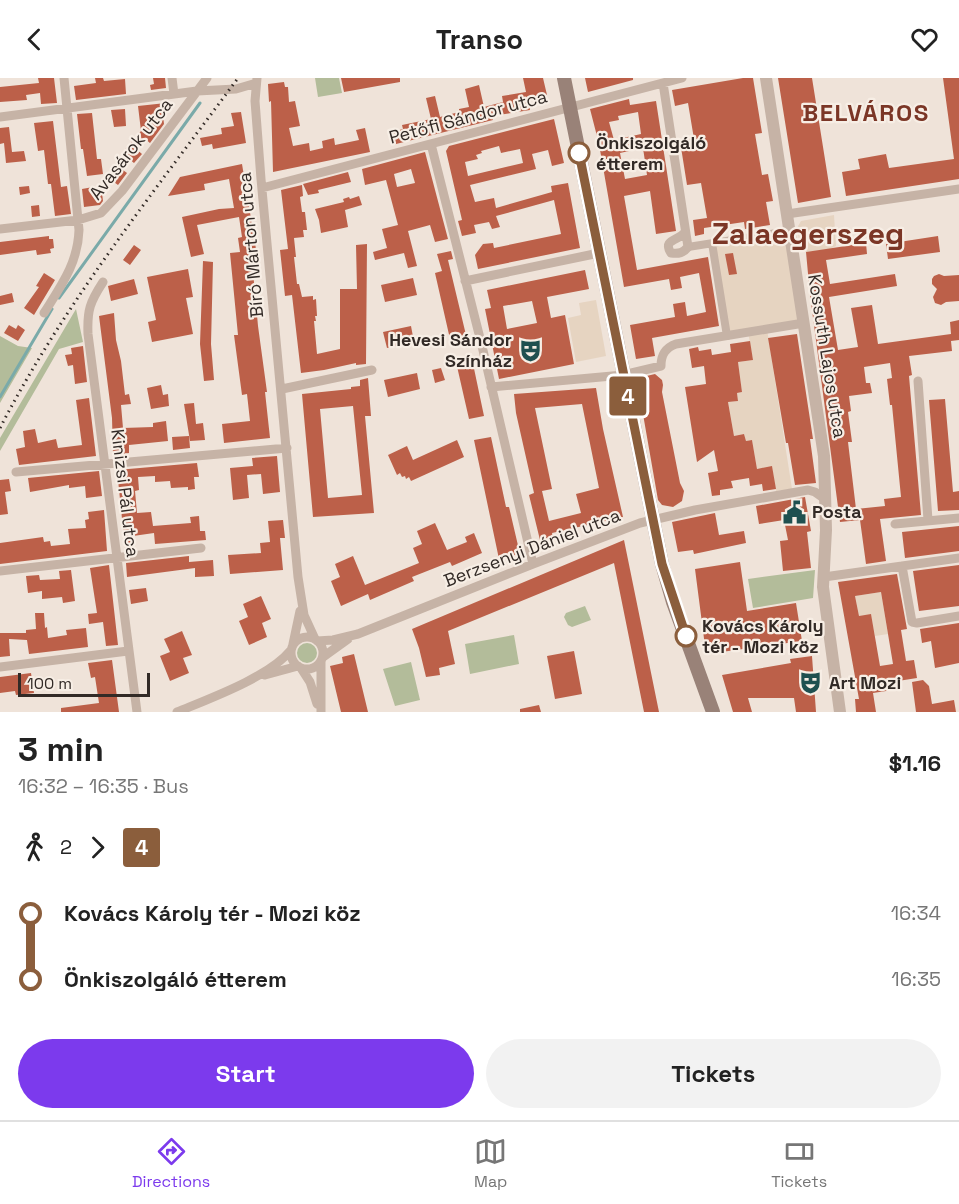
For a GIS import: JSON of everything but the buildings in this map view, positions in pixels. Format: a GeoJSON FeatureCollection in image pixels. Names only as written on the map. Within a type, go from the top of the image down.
{"type":"FeatureCollection","features":[{"type":"Feature","properties":{"kind":"main road"},"geometry":{"type":"LineString","coordinates":[[564,78],[666,581],[713,712]]}},
{"type":"Feature","properties":{"kind":"street"},"geometry":{"type":"LineString","coordinates":[[44,313],[73,264],[79,243],[64,78]]}},
{"type":"Feature","properties":{"kind":"street"},"geometry":{"type":"LineString","coordinates":[[172,78],[174,94]]}},
{"type":"Feature","properties":{"kind":"street"},"geometry":{"type":"LineString","coordinates":[[197,91],[207,78]]}},
{"type":"Feature","properties":{"kind":"street","name":"Petőfi Sándor utca"},"geometry":{"type":"LineString","coordinates":[[262,188],[682,78]]}},
{"type":"Feature","properties":{"kind":"street","name":"Kossuth Lajos utca"},"geometry":{"type":"LineString","coordinates":[[766,78],[824,456],[824,577],[828,634],[840,712]]}},
{"type":"Feature","properties":{"kind":"street"},"geometry":{"type":"LineString","coordinates":[[0,117],[67,110],[197,91],[236,89],[256,80]]}},
{"type":"Feature","properties":{"kind":"street"},"geometry":{"type":"LineString","coordinates":[[236,89],[251,99],[256,80]]}},
{"type":"Feature","properties":{"kind":"street"},"geometry":{"type":"LineString","coordinates":[[256,80],[256,109]]}},
{"type":"Feature","properties":{"kind":"street"},"geometry":{"type":"LineString","coordinates":[[663,83],[688,247]]}},
{"type":"Feature","properties":{"kind":"street","name":"Avasárok utca"},"geometry":{"type":"LineString","coordinates":[[0,229],[95,217],[111,204],[197,91]]}},
{"type":"Feature","properties":{"kind":"street","name":"Bíró Márton utca"},"geometry":{"type":"LineString","coordinates":[[251,99],[256,109],[301,602],[306,624],[316,640]]}},
{"type":"Feature","properties":{"kind":"street"},"geometry":{"type":"LineString","coordinates":[[431,144],[533,564]]}},
{"type":"Feature","properties":{"kind":"street"},"geometry":{"type":"LineString","coordinates":[[787,214],[959,189]]}},
{"type":"Feature","properties":{"kind":"street"},"geometry":{"type":"LineString","coordinates":[[685,232],[668,244],[671,254],[677,254],[688,247],[789,231]]}},
{"type":"Feature","properties":{"kind":"street"},"geometry":{"type":"LineString","coordinates":[[712,243],[727,336]]}},
{"type":"Feature","properties":{"kind":"street"},"geometry":{"type":"LineString","coordinates":[[465,281],[599,253]]}},
{"type":"Feature","properties":{"kind":"street","name":"Kinizsi Pál utca"},"geometry":{"type":"LineString","coordinates":[[103,282],[90,303],[87,324],[137,712]]}},
{"type":"Feature","properties":{"kind":"street"},"geometry":{"type":"LineString","coordinates":[[491,387],[623,375],[661,366],[663,353],[671,346],[804,323]]}},
{"type":"Feature","properties":{"kind":"street"},"geometry":{"type":"LineString","coordinates":[[282,389],[372,370]]}},
{"type":"Feature","properties":{"kind":"street"},"geometry":{"type":"LineString","coordinates":[[918,381],[928,520]]}},
{"type":"Feature","properties":{"kind":"street"},"geometry":{"type":"LineString","coordinates":[[16,472],[287,448]]}},
{"type":"Feature","properties":{"kind":"street","name":"Berzsenyi Dániel utca"},"geometry":{"type":"LineString","coordinates":[[316,640],[333,640],[358,634],[533,564],[652,520],[694,510],[808,490],[825,499]]}},
{"type":"Feature","properties":{"kind":"street"},"geometry":{"type":"LineString","coordinates":[[895,524],[959,518]]}},
{"type":"Feature","properties":{"kind":"street"},"geometry":{"type":"LineString","coordinates":[[0,571],[201,548]]}},
{"type":"Feature","properties":{"kind":"street"},"geometry":{"type":"LineString","coordinates":[[824,577],[959,558]]}},
{"type":"Feature","properties":{"kind":"street"},"geometry":{"type":"LineString","coordinates":[[902,566],[912,622],[959,616]]}},
{"type":"Feature","properties":{"kind":"street","name":"Bíró Márton utca"},"geometry":{"type":"LineString","coordinates":[[292,647],[298,627],[301,602]]}},
{"type":"Feature","properties":{"kind":"street","name":"Berzsenyi Dániel utca"},"geometry":{"type":"LineString","coordinates":[[322,659],[358,634]]}},
{"type":"Feature","properties":{"kind":"street"},"geometry":{"type":"LineString","coordinates":[[177,712],[249,680],[279,662],[303,637],[316,640],[323,650],[321,712]]}},
{"type":"Feature","properties":{"kind":"street"},"geometry":{"type":"LineString","coordinates":[[292,647],[292,658],[310,682],[321,712]]}},
{"type":"Feature","properties":{"kind":"street"},"geometry":{"type":"LineString","coordinates":[[0,667],[128,651]]}},
{"type":"Feature","properties":{"kind":"street"},"geometry":{"type":"LineString","coordinates":[[249,680],[300,667],[314,668],[322,659]]}},
{"type":"Feature","properties":{"kind":"green space"},"geometry":{"type":"Polygon","coordinates":[[[315,78],[339,78],[342,93],[318,97],[315,78]]]}},
{"type":"Feature","properties":{"kind":"green space"},"geometry":{"type":"Polygon","coordinates":[[[76,309],[83,342],[59,349],[0,451],[0,438],[76,309]]]}},
{"type":"Feature","properties":{"kind":"green space"},"geometry":{"type":"Polygon","coordinates":[[[0,336],[18,346],[32,348],[0,403],[0,336]]]}},
{"type":"Feature","properties":{"kind":"green space"},"geometry":{"type":"Polygon","coordinates":[[[815,570],[813,598],[753,608],[748,579],[815,570]]]}},
{"type":"Feature","properties":{"kind":"green space"},"geometry":{"type":"Polygon","coordinates":[[[585,606],[591,620],[572,627],[568,625],[564,617],[566,613],[585,606]]]}},
{"type":"Feature","properties":{"kind":"green space"},"geometry":{"type":"Polygon","coordinates":[[[514,635],[519,664],[470,674],[465,644],[514,635]]]}},
{"type":"Feature","properties":{"kind":"green space"},"geometry":{"type":"Polygon","coordinates":[[[307,643],[314,646],[317,653],[314,660],[307,663],[300,660],[297,653],[300,646],[307,643]]]}},
{"type":"Feature","properties":{"kind":"green space"},"geometry":{"type":"Polygon","coordinates":[[[411,662],[420,700],[395,706],[383,669],[411,662]]]}},
{"type":"Feature","properties":{"kind":"shaded area"},"geometry":{"type":"Polygon","coordinates":[[[834,215],[836,246],[830,249],[801,251],[797,228],[801,221],[834,215]]]}},
{"type":"Feature","properties":{"kind":"shaded area"},"geometry":{"type":"Polygon","coordinates":[[[786,232],[799,323],[767,329],[792,489],[776,491],[772,467],[757,469],[752,440],[746,441],[744,434],[734,436],[728,402],[738,401],[737,393],[742,392],[738,362],[753,360],[748,332],[727,336],[712,243],[786,232]]]}},
{"type":"Feature","properties":{"kind":"shaded area"},"geometry":{"type":"Polygon","coordinates":[[[596,300],[606,356],[576,362],[568,318],[581,315],[579,303],[596,300]]]}},
{"type":"Feature","properties":{"kind":"shaded area"},"geometry":{"type":"Polygon","coordinates":[[[881,592],[888,634],[875,636],[871,615],[859,616],[855,596],[881,592]]]}},
{"type":"Feature","properties":{"kind":"waterway"},"geometry":{"type":"LineString","coordinates":[[59,298],[200,103]]}},
{"type":"Feature","properties":{"kind":"waterway"},"geometry":{"type":"LineString","coordinates":[[0,397],[52,309]]}},
{"type":"Feature","properties":{"kind":"railway"},"geometry":{"type":"LineString","coordinates":[[0,428],[25,381],[82,292],[238,78]]}},
{"type":"Feature","properties":{"kind":"bus line","name":"4"},"geometry":{"type":"LineString","coordinates":[[579,153],[652,520],[666,581],[686,636]]}},
{"type":"Feature","properties":{"kind":"place","name":"Önkiszolgáló étterem"},"geometry":{"type":"Point","coordinates":[579,153]}},
{"type":"Feature","properties":{"kind":"place","name":"Hevesi Sándor Színház"},"geometry":{"type":"Point","coordinates":[530,350]}},
{"type":"Feature","properties":{"kind":"place","name":"Posta"},"geometry":{"type":"Point","coordinates":[794,512]}},
{"type":"Feature","properties":{"kind":"place","name":"Kovács Károly tér - Mozi köz"},"geometry":{"type":"Point","coordinates":[686,636]}},
{"type":"Feature","properties":{"kind":"place","name":"Art Mozi"},"geometry":{"type":"Point","coordinates":[811,683]}},
{"type":"Feature","properties":{"kind":"district","name":"BELVÁROS"},"geometry":{"type":"Point","coordinates":[866,113]}},
{"type":"Feature","properties":{"kind":"district","name":"Zalaegerszeg"},"geometry":{"type":"Point","coordinates":[808,234]}}]}
